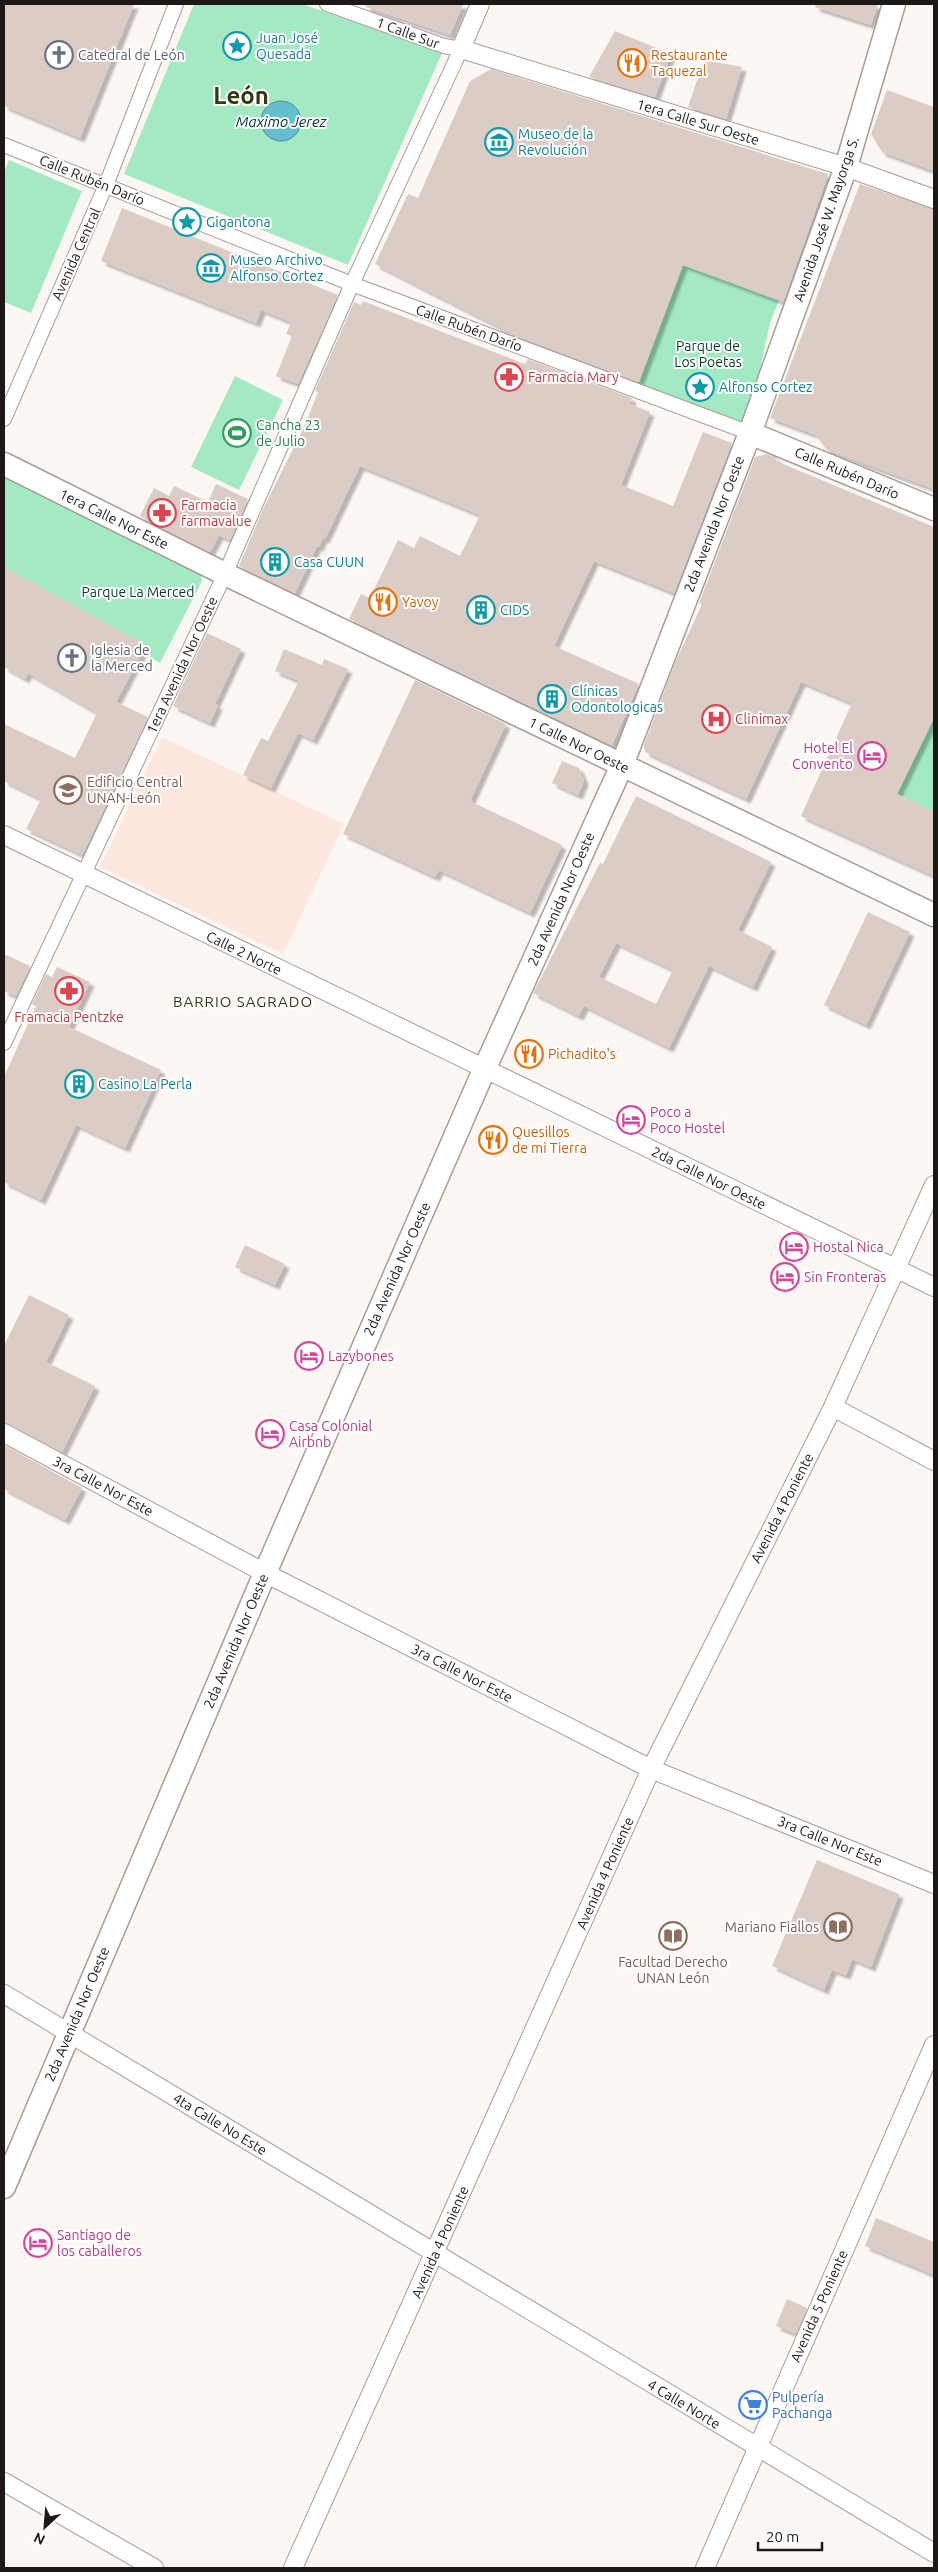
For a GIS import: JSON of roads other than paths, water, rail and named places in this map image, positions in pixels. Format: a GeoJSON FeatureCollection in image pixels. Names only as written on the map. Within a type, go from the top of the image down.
{"type":"FeatureCollection","features":[{"type":"Feature","properties":{"kind":"street","name":"Avenida Central"},"geometry":{"type":"LineString","coordinates":[[4,418],[106,185],[176,4]]}},
{"type":"Feature","properties":{"kind":"street","name":"1 Calle Sur"},"geometry":{"type":"LineString","coordinates":[[327,4],[444,46],[461,49]]}},
{"type":"Feature","properties":{"kind":"street"},"geometry":{"type":"LineString","coordinates":[[461,49],[480,4]]}},
{"type":"Feature","properties":{"kind":"street","name":"Avenida José W. Mayorga S."},"geometry":{"type":"LineString","coordinates":[[750,433],[846,167],[894,4]]}},
{"type":"Feature","properties":{"kind":"street","name":"1era Calle Sur Oeste"},"geometry":{"type":"LineString","coordinates":[[461,49],[846,167],[934,199]]}},
{"type":"Feature","properties":{"kind":"street","name":"1era Avenida Nor Oeste"},"geometry":{"type":"LineString","coordinates":[[4,1042],[225,574],[352,284],[461,49]]}},
{"type":"Feature","properties":{"kind":"street","name":"Calle Rubén Darío"},"geometry":{"type":"LineString","coordinates":[[4,145],[352,284],[750,433],[934,509]]}},
{"type":"Feature","properties":{"kind":"street","name":"2da Avenida Nor Oeste"},"geometry":{"type":"LineString","coordinates":[[4,2187],[266,1573],[484,1070],[622,765],[750,433]]}},
{"type":"Feature","properties":{"kind":"street","name":"1era Calle Nor Este"},"geometry":{"type":"LineString","coordinates":[[4,464],[225,574]]}},
{"type":"Feature","properties":{"kind":"street","name":"1 Calle Nor Oeste"},"geometry":{"type":"LineString","coordinates":[[225,574],[934,915]]}},
{"type":"Feature","properties":{"kind":"street","name":"Calle 2 Norte"},"geometry":{"type":"LineString","coordinates":[[4,835],[484,1070]]}},
{"type":"Feature","properties":{"kind":"street","name":"2da Calle Nor Oeste"},"geometry":{"type":"LineString","coordinates":[[484,1070],[934,1287]]}},
{"type":"Feature","properties":{"kind":"street","name":"Avenida 4 Poniente"},"geometry":{"type":"LineString","coordinates":[[293,2568],[652,1769],[833,1407],[934,1185]]}},
{"type":"Feature","properties":{"kind":"street"},"geometry":{"type":"LineString","coordinates":[[833,1407],[934,1461]]}},
{"type":"Feature","properties":{"kind":"street","name":"3ra Calle Nor Este"},"geometry":{"type":"LineString","coordinates":[[4,1433],[266,1573],[652,1769],[934,1884]]}},
{"type":"Feature","properties":{"kind":"street","name":"4ta Calle No Este"},"geometry":{"type":"LineString","coordinates":[[4,1994],[70,2032],[435,2255]]}},
{"type":"Feature","properties":{"kind":"street","name":"Avenida 5 Poniente"},"geometry":{"type":"LineString","coordinates":[[705,2568],[934,2045]]}},
{"type":"Feature","properties":{"kind":"street","name":"4 Calle Norte"},"geometry":{"type":"LineString","coordinates":[[435,2255],[934,2553]]}},
{"type":"Feature","properties":{"kind":"street"},"geometry":{"type":"LineString","coordinates":[[4,2482],[154,2568]]}},
{"type":"Feature","properties":{"kind":"water","name":"Maximo Jerez"},"geometry":{"type":"Polygon","coordinates":[[[285,101],[292,104],[298,110],[301,121],[300,129],[292,138],[285,141],[277,141],[270,138],[262,129],[261,117],[264,110],[273,102],[285,101]]]}},
{"type":"Feature","properties":{"kind":"place","name":"Juan José Quesada"},"geometry":{"type":"Point","coordinates":[237,46]}},
{"type":"Feature","properties":{"kind":"place","name":"Catedral de León"},"geometry":{"type":"Point","coordinates":[59,55]}},
{"type":"Feature","properties":{"kind":"place","name":"Restaurante Taquezal"},"geometry":{"type":"Point","coordinates":[632,63]}},
{"type":"Feature","properties":{"kind":"place","name":"Museo de la Revolución"},"geometry":{"type":"Point","coordinates":[499,142]}},
{"type":"Feature","properties":{"kind":"place","name":"Gigantona"},"geometry":{"type":"Point","coordinates":[187,222]}},
{"type":"Feature","properties":{"kind":"place","name":"Museo Archivo Alfonso Cortez"},"geometry":{"type":"Point","coordinates":[211,268]}},
{"type":"Feature","properties":{"kind":"place","name":"Farmacia Mary"},"geometry":{"type":"Point","coordinates":[509,377]}},
{"type":"Feature","properties":{"kind":"place","name":"Alfonso Cortez"},"geometry":{"type":"Point","coordinates":[700,387]}},
{"type":"Feature","properties":{"kind":"place","name":"Cancha 23 de Julio"},"geometry":{"type":"Point","coordinates":[237,433]}},
{"type":"Feature","properties":{"kind":"place","name":"Farmacia farmavalue"},"geometry":{"type":"Point","coordinates":[162,513]}},
{"type":"Feature","properties":{"kind":"place","name":"Casa CUUN"},"geometry":{"type":"Point","coordinates":[275,562]}},
{"type":"Feature","properties":{"kind":"place","name":"Yavoy"},"geometry":{"type":"Point","coordinates":[383,602]}},
{"type":"Feature","properties":{"kind":"place","name":"CIDS"},"geometry":{"type":"Point","coordinates":[481,610]}},
{"type":"Feature","properties":{"kind":"place","name":"Iglesia de la Merced"},"geometry":{"type":"Point","coordinates":[72,658]}},
{"type":"Feature","properties":{"kind":"place","name":"Clínicas Odontologicas"},"geometry":{"type":"Point","coordinates":[552,699]}},
{"type":"Feature","properties":{"kind":"place","name":"Clinimax"},"geometry":{"type":"Point","coordinates":[716,719]}},
{"type":"Feature","properties":{"kind":"place","name":"Hotel El Convento"},"geometry":{"type":"Point","coordinates":[872,756]}},
{"type":"Feature","properties":{"kind":"place","name":"Edificio Central UNAN-León"},"geometry":{"type":"Point","coordinates":[68,790]}},
{"type":"Feature","properties":{"kind":"place","name":"Framacia Pentzke"},"geometry":{"type":"Point","coordinates":[69,991]}},
{"type":"Feature","properties":{"kind":"place","name":"Pichadito's"},"geometry":{"type":"Point","coordinates":[529,1054]}},
{"type":"Feature","properties":{"kind":"place","name":"Casino La Perla"},"geometry":{"type":"Point","coordinates":[79,1084]}},
{"type":"Feature","properties":{"kind":"place","name":"Poco a Poco Hostel"},"geometry":{"type":"Point","coordinates":[631,1120]}},
{"type":"Feature","properties":{"kind":"place","name":"Quesillos de mi Tierra"},"geometry":{"type":"Point","coordinates":[493,1140]}},
{"type":"Feature","properties":{"kind":"place","name":"Hostal Nica"},"geometry":{"type":"Point","coordinates":[794,1247]}},
{"type":"Feature","properties":{"kind":"place","name":"Sin Fronteras"},"geometry":{"type":"Point","coordinates":[785,1277]}},
{"type":"Feature","properties":{"kind":"place","name":"Lazybones"},"geometry":{"type":"Point","coordinates":[309,1356]}},
{"type":"Feature","properties":{"kind":"place","name":"Casa Colonial Airbnb"},"geometry":{"type":"Point","coordinates":[270,1434]}},
{"type":"Feature","properties":{"kind":"place","name":"Mariano Fiallos"},"geometry":{"type":"Point","coordinates":[838,1927]}},
{"type":"Feature","properties":{"kind":"place","name":"Facultad Derecho UNAN León"},"geometry":{"type":"Point","coordinates":[673,1936]}},
{"type":"Feature","properties":{"kind":"place","name":"Santiago de los caballeros"},"geometry":{"type":"Point","coordinates":[38,2243]}},
{"type":"Feature","properties":{"kind":"place","name":"Pulpería Pachanga"},"geometry":{"type":"Point","coordinates":[753,2405]}},
{"type":"Feature","properties":{"kind":"district","name":"León"},"geometry":{"type":"Point","coordinates":[241,95]}},
{"type":"Feature","properties":{"kind":"district","name":"BARRIO SAGRADO"},"geometry":{"type":"Point","coordinates":[243,1001]}},
{"type":"Feature","properties":{"kind":"park label","name":"Parque de Los Poetas"},"geometry":{"type":"Point","coordinates":[708,354]}},
{"type":"Feature","properties":{"kind":"park label","name":"Parque La Merced"},"geometry":{"type":"Point","coordinates":[138,592]}}]}
